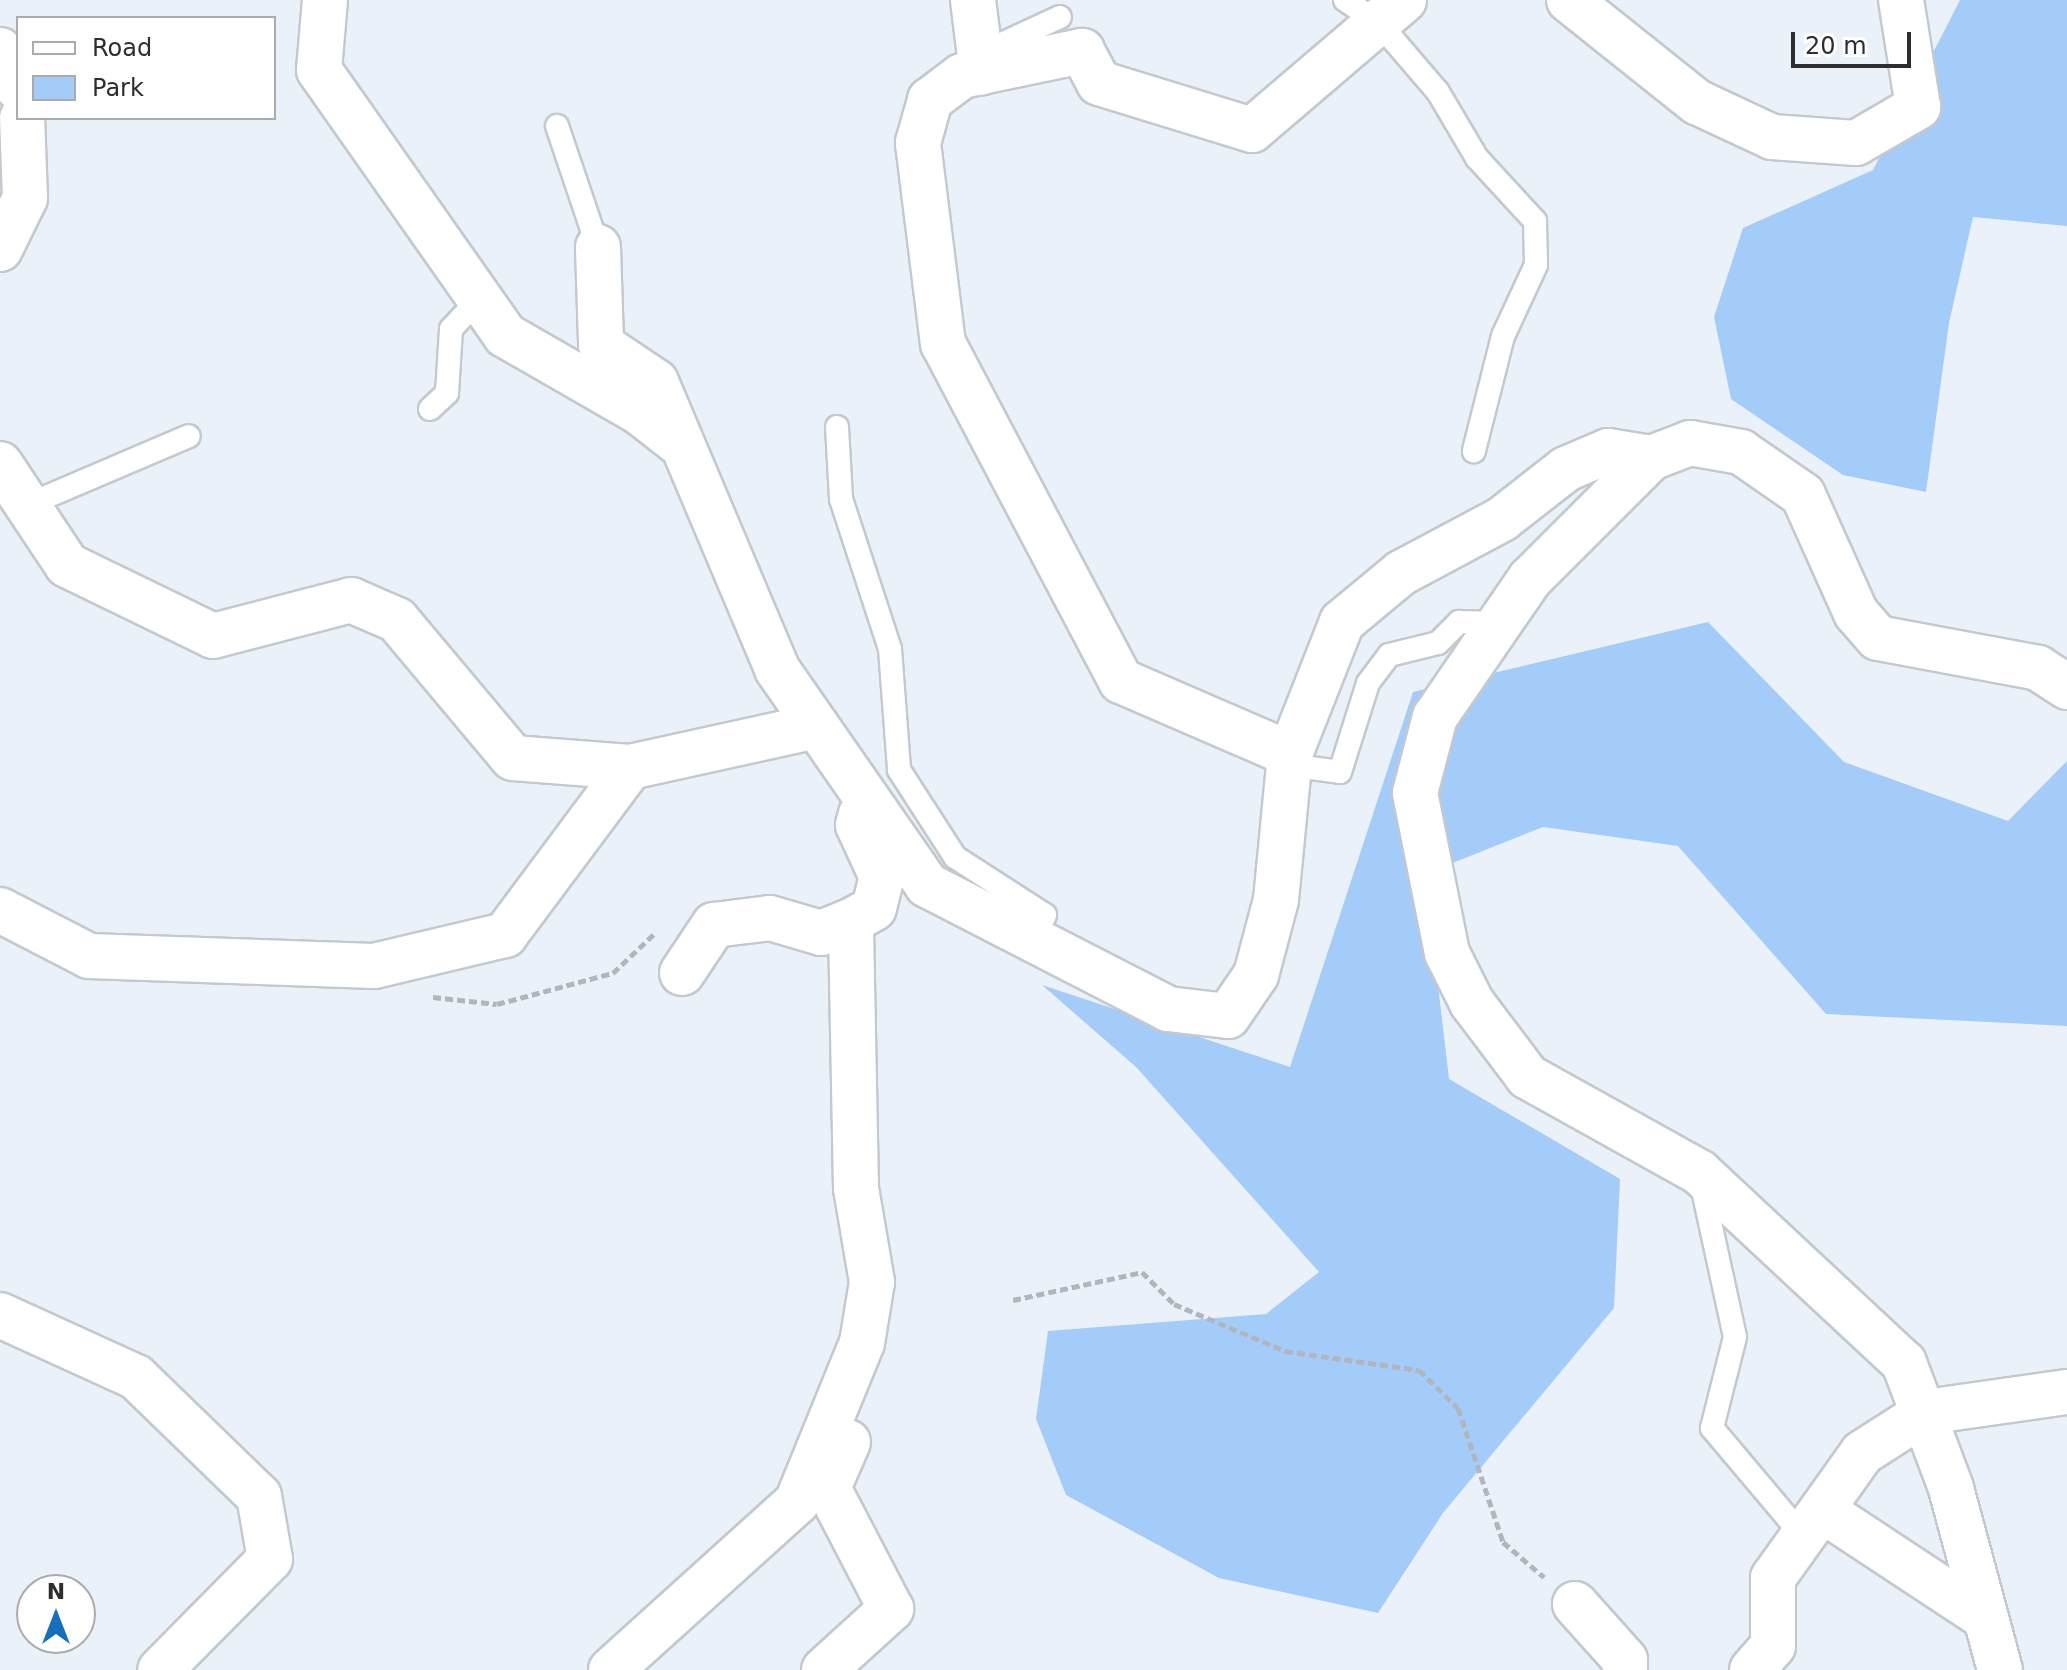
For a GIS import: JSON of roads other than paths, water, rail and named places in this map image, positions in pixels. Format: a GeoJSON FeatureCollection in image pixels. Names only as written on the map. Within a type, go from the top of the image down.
{"type":"FeatureCollection","features":[{"type":"Feature","properties":{"kind":"street"},"geometry":{"type":"LineString","coordinates":[[325,0],[319,70],[481,297],[527,352],[639,412],[684,448]]}},
{"type":"Feature","properties":{"kind":"street"},"geometry":{"type":"LineString","coordinates":[[973,0],[981,63]]}},
{"type":"Feature","properties":{"kind":"street"},"geometry":{"type":"LineString","coordinates":[[1569,0],[1697,102],[1772,137],[1856,143],[1918,107],[1901,0]]}},
{"type":"Feature","properties":{"kind":"street"},"geometry":{"type":"LineString","coordinates":[[1289,759],[1121,681],[943,344],[918,143],[930,100],[981,63],[1082,51],[1099,83],[1252,130],[1376,7]]}},
{"type":"Feature","properties":{"kind":"street"},"geometry":{"type":"LineString","coordinates":[[0,50],[16,84]]}},
{"type":"Feature","properties":{"kind":"street"},"geometry":{"type":"LineString","coordinates":[[0,249],[25,198],[22,120]]}},
{"type":"Feature","properties":{"kind":"street"},"geometry":{"type":"LineString","coordinates":[[598,247],[601,345],[656,382],[777,669],[927,885],[1168,1009],[1228,1016],[1256,975],[1276,900],[1289,759],[1342,622],[1401,573],[1502,519],[1566,469],[1608,451],[1651,458]]}},
{"type":"Feature","properties":{"kind":"street"},"geometry":{"type":"LineString","coordinates":[[2000,1670],[1981,1615],[1926,1412],[1904,1363],[1699,1172],[1528,1077],[1472,1003],[1447,953],[1415,793],[1435,717],[1530,579],[1651,458],[1690,443],[1741,452],[1803,495],[1856,613],[1878,638],[2038,668],[2067,687]]}},
{"type":"Feature","properties":{"kind":"street"},"geometry":{"type":"LineString","coordinates":[[0,464],[67,565],[213,636],[351,600],[397,620],[513,758],[630,767],[817,726]]}},
{"type":"Feature","properties":{"kind":"street"},"geometry":{"type":"LineString","coordinates":[[0,910],[89,956],[374,966],[505,935],[630,767]]}},
{"type":"Feature","properties":{"kind":"street"},"geometry":{"type":"LineString","coordinates":[[682,973],[714,925],[770,918],[821,933],[874,908],[882,877],[858,825],[865,796]]}},
{"type":"Feature","properties":{"kind":"street"},"geometry":{"type":"LineString","coordinates":[[611,1670],[797,1502],[865,1324],[872,1282],[856,1188],[851,921]]}},
{"type":"Feature","properties":{"kind":"street"},"geometry":{"type":"LineString","coordinates":[[0,1315],[136,1377],[259,1496],[270,1559],[160,1670]]}},
{"type":"Feature","properties":{"kind":"street"},"geometry":{"type":"LineString","coordinates":[[824,1670],[891,1609],[828,1488],[888,1351],[865,1324]]}},
{"type":"Feature","properties":{"kind":"street"},"geometry":{"type":"LineString","coordinates":[[1752,1670],[1773,1646],[1773,1578],[1862,1453],[1926,1412],[2067,1392]]}},
{"type":"Feature","properties":{"kind":"street"},"geometry":{"type":"LineString","coordinates":[[1812,1523],[1981,1615]]}},
{"type":"Feature","properties":{"kind":"street"},"geometry":{"type":"LineString","coordinates":[[1575,1604],[1625,1660],[1625,1670]]}},
{"type":"Feature","properties":{"kind":"lane"},"geometry":{"type":"LineString","coordinates":[[1376,7],[1438,92],[1477,158],[1535,221],[1536,265],[1503,336],[1474,451]]}},
{"type":"Feature","properties":{"kind":"lane"},"geometry":{"type":"LineString","coordinates":[[981,63],[1060,17]]}},
{"type":"Feature","properties":{"kind":"lane"},"geometry":{"type":"LineString","coordinates":[[557,126],[598,247]]}},
{"type":"Feature","properties":{"kind":"lane"},"geometry":{"type":"LineString","coordinates":[[430,409],[447,393],[451,329],[481,297]]}},
{"type":"Feature","properties":{"kind":"lane"},"geometry":{"type":"LineString","coordinates":[[837,427],[841,499],[890,649],[899,770],[955,857],[1045,915],[1033,939]]}},
{"type":"Feature","properties":{"kind":"lane"},"geometry":{"type":"LineString","coordinates":[[25,506],[189,436]]}},
{"type":"Feature","properties":{"kind":"lane"},"geometry":{"type":"LineString","coordinates":[[1289,759],[1340,772],[1368,683],[1389,655],[1438,643],[1459,622],[1499,623]]}},
{"type":"Feature","properties":{"kind":"lane"},"geometry":{"type":"LineString","coordinates":[[1699,1172],[1735,1337],[1712,1428],[1812,1523]]}}]}
